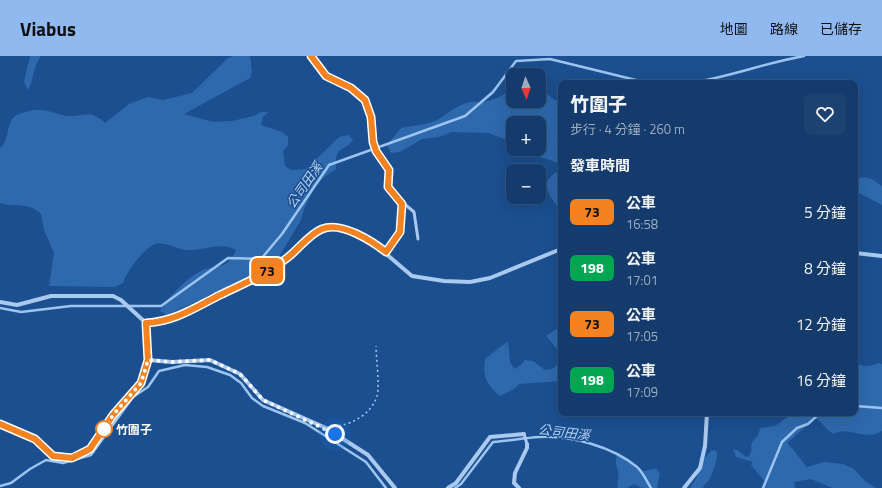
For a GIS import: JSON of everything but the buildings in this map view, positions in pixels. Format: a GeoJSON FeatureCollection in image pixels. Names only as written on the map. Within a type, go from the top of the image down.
{"type":"FeatureCollection","features":[{"type":"Feature","properties":{"kind":"street"},"geometry":{"type":"LineString","coordinates":[[311,56],[326,76],[351,88],[365,100],[371,117],[373,142],[376,151],[389,170],[388,187],[402,204],[400,232],[386,252]]}},
{"type":"Feature","properties":{"kind":"street"},"geometry":{"type":"LineString","coordinates":[[144,322],[158,322],[180,316],[258,277],[286,259],[322,229],[330,227],[349,231],[371,241],[386,252],[412,276],[444,281],[470,282],[490,278],[558,250]]}},
{"type":"Feature","properties":{"kind":"street"},"geometry":{"type":"LineString","coordinates":[[858,253],[882,256]]}},
{"type":"Feature","properties":{"kind":"street"},"geometry":{"type":"LineString","coordinates":[[0,302],[17,305],[51,296],[104,295],[121,300],[144,322],[148,360],[141,383],[113,415],[90,449],[72,458],[53,456],[35,439],[0,424]]}},
{"type":"Feature","properties":{"kind":"street"},"geometry":{"type":"LineString","coordinates":[[148,360],[172,362],[210,360],[240,374],[263,400],[326,428],[368,455],[395,488]]}},
{"type":"Feature","properties":{"kind":"street"},"geometry":{"type":"LineString","coordinates":[[684,488],[700,468],[705,446],[707,416]]}},
{"type":"Feature","properties":{"kind":"street"},"geometry":{"type":"LineString","coordinates":[[448,488],[456,483],[490,437],[524,434]]}},
{"type":"Feature","properties":{"kind":"street"},"geometry":{"type":"LineString","coordinates":[[519,488],[514,483],[515,474],[527,448],[527,444]]}},
{"type":"Feature","properties":{"kind":"lane"},"geometry":{"type":"LineString","coordinates":[[398,199],[414,212],[418,239]]}},
{"type":"Feature","properties":{"kind":"lane"},"geometry":{"type":"LineString","coordinates":[[524,434],[527,444]]}},
{"type":"Feature","properties":{"kind":"path"},"geometry":{"type":"LineString","coordinates":[[326,428],[348,424],[366,414],[377,396],[376,346]]}},
{"type":"Feature","properties":{"kind":"shaded area"},"geometry":{"type":"Polygon","coordinates":[[[30,56],[41,56],[36,64],[28,90],[24,82],[30,56]]]}},
{"type":"Feature","properties":{"kind":"shaded area"},"geometry":{"type":"Polygon","coordinates":[[[233,56],[250,56],[252,71],[250,78],[184,114],[213,122],[232,121],[254,116],[261,112],[269,112],[263,117],[261,125],[282,132],[288,137],[288,145],[283,151],[285,166],[291,170],[306,169],[339,137],[349,135],[353,140],[340,150],[336,156],[336,169],[324,177],[312,192],[304,209],[301,220],[276,262],[272,266],[167,315],[160,311],[172,295],[183,284],[194,275],[205,269],[225,264],[229,261],[236,250],[230,247],[218,246],[186,250],[165,244],[157,244],[153,245],[140,256],[131,267],[123,283],[115,287],[49,286],[54,253],[44,230],[41,214],[26,206],[0,203],[0,148],[5,142],[9,126],[13,118],[19,114],[32,110],[43,110],[68,116],[91,115],[105,123],[129,104],[142,99],[149,97],[163,100],[192,93],[228,58],[233,56]]]}},
{"type":"Feature","properties":{"kind":"shaded area"},"geometry":{"type":"Polygon","coordinates":[[[506,93],[506,108],[546,108],[546,94],[558,102],[558,163],[538,156],[546,156],[546,116],[506,116],[506,139],[488,133],[452,132],[439,137],[422,139],[400,152],[391,153],[387,145],[401,128],[433,122],[463,104],[490,100],[506,93]]]}},
{"type":"Feature","properties":{"kind":"shaded area"},"geometry":{"type":"Polygon","coordinates":[[[558,172],[558,207],[548,190],[548,180],[552,175],[558,172]]]}},
{"type":"Feature","properties":{"kind":"shaded area"},"geometry":{"type":"Polygon","coordinates":[[[864,177],[872,179],[882,186],[882,205],[858,193],[858,178],[864,177]]]}},
{"type":"Feature","properties":{"kind":"shaded area"},"geometry":{"type":"Polygon","coordinates":[[[558,328],[558,350],[546,336],[558,328]]]}},
{"type":"Feature","properties":{"kind":"shaded area"},"geometry":{"type":"Polygon","coordinates":[[[508,341],[510,362],[514,369],[521,365],[525,360],[533,361],[545,370],[552,369],[558,364],[558,381],[519,384],[514,389],[500,396],[486,380],[484,365],[485,359],[508,341]]]}},
{"type":"Feature","properties":{"kind":"shaded area"},"geometry":{"type":"Polygon","coordinates":[[[879,363],[882,364],[882,431],[870,435],[845,431],[834,434],[829,431],[813,416],[858,416],[858,364],[870,366],[879,363]]]}},
{"type":"Feature","properties":{"kind":"shaded area"},"geometry":{"type":"Polygon","coordinates":[[[789,416],[813,416],[803,429],[787,443],[807,467],[824,462],[843,464],[854,469],[866,482],[876,488],[832,488],[811,479],[794,482],[795,488],[762,488],[765,482],[751,465],[753,462],[736,457],[733,449],[737,450],[746,457],[749,456],[751,453],[751,444],[758,436],[760,428],[775,426],[789,416]]]}},
{"type":"Feature","properties":{"kind":"shaded area"},"geometry":{"type":"Polygon","coordinates":[[[714,450],[717,452],[717,458],[709,480],[703,488],[690,488],[697,477],[698,466],[711,451],[714,450]]]}},
{"type":"Feature","properties":{"kind":"shaded area"},"geometry":{"type":"Polygon","coordinates":[[[617,454],[641,471],[657,469],[660,474],[657,486],[658,488],[642,488],[634,484],[627,488],[618,488],[618,473],[616,465],[617,454]]]}},
{"type":"Feature","properties":{"kind":"waterway","name":"公司田溪"},"geometry":{"type":"LineString","coordinates":[[704,80],[804,56]]}},
{"type":"Feature","properties":{"kind":"waterway","name":"公司田溪"},"geometry":{"type":"LineString","coordinates":[[0,308],[21,312],[71,306],[161,306],[228,258],[261,259],[282,234],[329,165],[465,116],[493,92],[516,61],[550,59],[636,80]]}},
{"type":"Feature","properties":{"kind":"waterway","name":"公司田溪"},"geometry":{"type":"LineString","coordinates":[[0,486],[11,483],[30,469],[46,460],[63,463],[91,455],[133,397],[148,387],[159,371],[185,365],[207,367],[230,375],[241,383],[252,398],[263,406],[305,423],[366,462],[386,488]]}},
{"type":"Feature","properties":{"kind":"waterway","name":"公司田溪"},"geometry":{"type":"LineString","coordinates":[[858,406],[882,408]]}},
{"type":"Feature","properties":{"kind":"waterway","name":"公司田溪"},"geometry":{"type":"LineString","coordinates":[[763,488],[782,442],[797,428],[808,424],[817,416]]}},
{"type":"Feature","properties":{"kind":"waterway","name":"公司田溪"},"geometry":{"type":"LineString","coordinates":[[455,488],[461,484],[493,442],[533,437],[578,440],[604,448],[637,467],[651,488]]}},
{"type":"Feature","properties":{"kind":"bus line","name":"73"},"geometry":{"type":"LineString","coordinates":[[0,424],[35,439],[53,456],[72,458],[90,449],[113,415],[141,383],[148,360],[146,323],[158,322],[180,316],[258,277],[286,259],[322,229],[330,227],[349,231],[371,241],[386,252],[400,232],[402,204],[388,187],[389,170],[379,158],[373,142],[373,131],[369,107],[365,100],[351,88],[326,76],[311,56]]}},
{"type":"Feature","properties":{"kind":"place","name":"竹圍子"},"geometry":{"type":"Point","coordinates":[104,429]}},
{"type":"Feature","properties":{"kind":"route"},"geometry":{"type":"LineString","coordinates":[[104,429],[113,415],[141,383],[148,360],[172,362],[210,360],[240,374],[263,400],[326,428],[335,434]]}}]}
